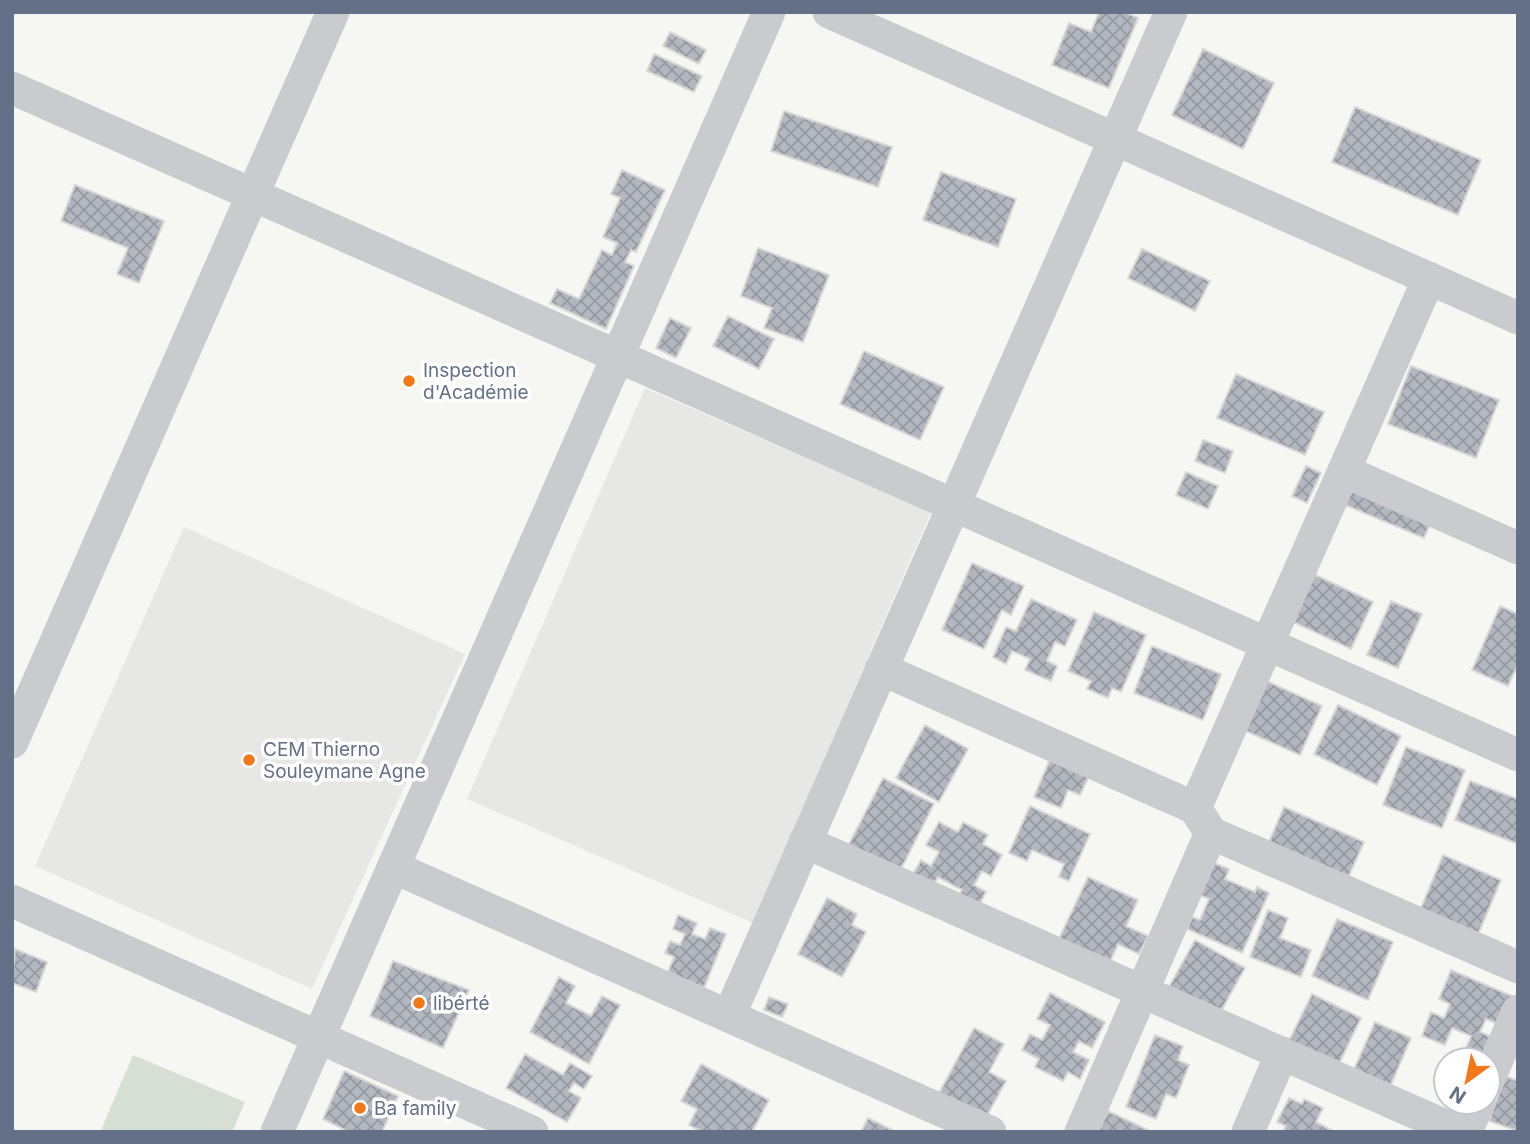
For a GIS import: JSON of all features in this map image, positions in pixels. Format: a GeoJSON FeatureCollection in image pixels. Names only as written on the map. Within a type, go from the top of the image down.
{"type":"FeatureCollection","features":[{"type":"Feature","properties":{"kind":"street"},"geometry":{"type":"LineString","coordinates":[[12,742],[333,12]]}},
{"type":"Feature","properties":{"kind":"street"},"geometry":{"type":"LineString","coordinates":[[277,1132],[769,12]]}},
{"type":"Feature","properties":{"kind":"street"},"geometry":{"type":"LineString","coordinates":[[829,12],[1518,318]]}},
{"type":"Feature","properties":{"kind":"street"},"geometry":{"type":"LineString","coordinates":[[729,1016],[1171,12]]}},
{"type":"Feature","properties":{"kind":"street"},"geometry":{"type":"LineString","coordinates":[[12,88],[1518,755]]}},
{"type":"Feature","properties":{"kind":"street"},"geometry":{"type":"LineString","coordinates":[[1081,1132],[1143,992],[1267,644],[1429,278]]}},
{"type":"Feature","properties":{"kind":"street"},"geometry":{"type":"LineString","coordinates":[[1344,471],[1518,548]]}},
{"type":"Feature","properties":{"kind":"street"},"geometry":{"type":"LineString","coordinates":[[881,669],[1518,967]]}},
{"type":"Feature","properties":{"kind":"street"},"geometry":{"type":"LineString","coordinates":[[805,842],[1459,1132]]}},
{"type":"Feature","properties":{"kind":"street"},"geometry":{"type":"LineString","coordinates":[[393,867],[990,1132]]}},
{"type":"Feature","properties":{"kind":"street"},"geometry":{"type":"LineString","coordinates":[[12,901],[318,1037],[477,1121],[532,1132]]}},
{"type":"Feature","properties":{"kind":"street"},"geometry":{"type":"LineString","coordinates":[[1502,1048],[1518,1011]]}},
{"type":"Feature","properties":{"kind":"street"},"geometry":{"type":"LineString","coordinates":[[1248,1132],[1282,1053]]}},
{"type":"Feature","properties":{"kind":"shaded area"},"geometry":{"type":"Polygon","coordinates":[[[645,388],[931,512],[753,923],[467,799],[645,388]]]}},
{"type":"Feature","properties":{"kind":"shaded area","name":"CEM Thierno Souleymane Agne"},"geometry":{"type":"Polygon","coordinates":[[[184,527],[465,654],[312,989],[35,866],[184,527]]]}},
{"type":"Feature","properties":{"kind":"shaded area"},"geometry":{"type":"Polygon","coordinates":[[[133,1055],[245,1102],[232,1132],[100,1132],[133,1055]]]}},
{"type":"Feature","properties":{"kind":"building"},"geometry":{"type":"Polygon","coordinates":[[[1099,12],[1125,12],[1138,18],[1109,88],[1052,65],[1069,23],[1091,32],[1099,12]]]}},
{"type":"Feature","properties":{"kind":"building"},"geometry":{"type":"Polygon","coordinates":[[[670,32],[706,50],[699,64],[663,46],[670,32]]]}},
{"type":"Feature","properties":{"kind":"building"},"geometry":{"type":"Polygon","coordinates":[[[1203,49],[1274,83],[1243,149],[1172,115],[1203,49]]]}},
{"type":"Feature","properties":{"kind":"building"},"geometry":{"type":"Polygon","coordinates":[[[654,54],[702,76],[694,92],[647,71],[654,54]]]}},
{"type":"Feature","properties":{"kind":"building"},"geometry":{"type":"Polygon","coordinates":[[[1355,107],[1481,160],[1458,215],[1332,162],[1355,107]]]}},
{"type":"Feature","properties":{"kind":"building"},"geometry":{"type":"Polygon","coordinates":[[[784,111],[892,147],[878,187],[771,151],[784,111]]]}},
{"type":"Feature","properties":{"kind":"building"},"geometry":{"type":"Polygon","coordinates":[[[622,170],[665,190],[636,252],[631,250],[625,262],[634,266],[606,329],[550,303],[557,289],[579,299],[602,250],[612,255],[617,243],[603,237],[620,198],[611,194],[622,170]]]}},
{"type":"Feature","properties":{"kind":"building"},"geometry":{"type":"Polygon","coordinates":[[[941,172],[1016,199],[998,247],[923,220],[941,172]]]}},
{"type":"Feature","properties":{"kind":"building"},"geometry":{"type":"Polygon","coordinates":[[[75,185],[164,221],[139,283],[117,274],[128,248],[61,221],[75,185]]]}},
{"type":"Feature","properties":{"kind":"building"},"geometry":{"type":"Polygon","coordinates":[[[758,248],[829,275],[803,342],[764,328],[772,308],[741,296],[758,248]]]}},
{"type":"Feature","properties":{"kind":"building"},"geometry":{"type":"Polygon","coordinates":[[[1142,249],[1210,281],[1195,311],[1128,278],[1142,249]]]}},
{"type":"Feature","properties":{"kind":"building"},"geometry":{"type":"Polygon","coordinates":[[[728,316],[774,339],[759,369],[713,346],[728,316]]]}},
{"type":"Feature","properties":{"kind":"building"},"geometry":{"type":"Polygon","coordinates":[[[670,318],[691,328],[676,358],[656,348],[670,318]]]}},
{"type":"Feature","properties":{"kind":"building"},"geometry":{"type":"Polygon","coordinates":[[[864,351],[944,387],[920,440],[840,404],[864,351]]]}},
{"type":"Feature","properties":{"kind":"building"},"geometry":{"type":"Polygon","coordinates":[[[1411,366],[1499,400],[1476,458],[1388,424],[1411,366]]]}},
{"type":"Feature","properties":{"kind":"building"},"geometry":{"type":"Polygon","coordinates":[[[1236,374],[1324,412],[1305,455],[1217,418],[1236,374]]]}},
{"type":"Feature","properties":{"kind":"building"},"geometry":{"type":"Polygon","coordinates":[[[1203,440],[1233,451],[1225,473],[1195,461],[1203,440]]]}},
{"type":"Feature","properties":{"kind":"building"},"geometry":{"type":"Polygon","coordinates":[[[1306,466],[1321,473],[1307,503],[1292,496],[1306,466]]]}},
{"type":"Feature","properties":{"kind":"building"},"geometry":{"type":"Polygon","coordinates":[[[1186,472],[1218,486],[1208,509],[1176,495],[1186,472]]]}},
{"type":"Feature","properties":{"kind":"building"},"geometry":{"type":"Polygon","coordinates":[[[1350,475],[1436,511],[1424,538],[1338,502],[1350,475]]]}},
{"type":"Feature","properties":{"kind":"building"},"geometry":{"type":"Polygon","coordinates":[[[972,563],[1024,586],[1011,615],[1002,610],[984,649],[942,630],[972,563]]]}},
{"type":"Feature","properties":{"kind":"building"},"geometry":{"type":"Polygon","coordinates":[[[1309,572],[1373,602],[1351,649],[1287,619],[1309,572]]]}},
{"type":"Feature","properties":{"kind":"building"},"geometry":{"type":"Polygon","coordinates":[[[1031,599],[1077,620],[1065,646],[1055,642],[1047,661],[1057,666],[1051,681],[1025,670],[1030,659],[1012,651],[1006,664],[993,657],[1006,627],[1016,631],[1031,599]]]}},
{"type":"Feature","properties":{"kind":"building"},"geometry":{"type":"Polygon","coordinates":[[[1391,601],[1422,614],[1398,668],[1367,655],[1391,601]]]}},
{"type":"Feature","properties":{"kind":"building"},"geometry":{"type":"Polygon","coordinates":[[[1500,606],[1518,614],[1518,664],[1508,686],[1472,670],[1500,606]]]}},
{"type":"Feature","properties":{"kind":"building"},"geometry":{"type":"Polygon","coordinates":[[[1094,612],[1146,635],[1121,692],[1112,688],[1108,698],[1087,689],[1091,681],[1068,671],[1094,612]]]}},
{"type":"Feature","properties":{"kind":"building"},"geometry":{"type":"Polygon","coordinates":[[[1152,646],[1221,674],[1203,720],[1134,693],[1152,646]]]}},
{"type":"Feature","properties":{"kind":"building"},"geometry":{"type":"Polygon","coordinates":[[[1262,679],[1322,706],[1300,755],[1241,729],[1262,679]]]}},
{"type":"Feature","properties":{"kind":"building"},"geometry":{"type":"Polygon","coordinates":[[[1338,705],[1401,736],[1377,785],[1314,754],[1338,705]]]}},
{"type":"Feature","properties":{"kind":"building"},"geometry":{"type":"Polygon","coordinates":[[[925,725],[968,749],[939,802],[896,778],[925,725]]]}},
{"type":"Feature","properties":{"kind":"building"},"geometry":{"type":"Polygon","coordinates":[[[1406,747],[1465,770],[1442,828],[1383,805],[1406,747]]]}},
{"type":"Feature","properties":{"kind":"building"},"geometry":{"type":"Polygon","coordinates":[[[1050,759],[1089,776],[1080,795],[1068,790],[1061,808],[1034,797],[1050,759]]]}},
{"type":"Feature","properties":{"kind":"building"},"geometry":{"type":"Polygon","coordinates":[[[883,778],[934,804],[899,873],[848,846],[883,778]]]}},
{"type":"Feature","properties":{"kind":"building"},"geometry":{"type":"Polygon","coordinates":[[[1470,781],[1518,799],[1518,844],[1455,820],[1470,781]]]}},
{"type":"Feature","properties":{"kind":"building"},"geometry":{"type":"Polygon","coordinates":[[[1030,806],[1090,834],[1069,881],[1059,877],[1064,864],[1032,850],[1027,861],[1009,853],[1030,806]]]}},
{"type":"Feature","properties":{"kind":"building"},"geometry":{"type":"Polygon","coordinates":[[[1284,807],[1364,842],[1345,885],[1265,851],[1284,807]]]}},
{"type":"Feature","properties":{"kind":"building"},"geometry":{"type":"Polygon","coordinates":[[[939,822],[958,832],[963,822],[988,835],[983,844],[1002,855],[991,876],[982,871],[974,885],[986,892],[975,913],[955,902],[962,890],[938,877],[932,887],[912,876],[921,860],[931,866],[939,852],[926,845],[939,822]]]}},
{"type":"Feature","properties":{"kind":"building"},"geometry":{"type":"Polygon","coordinates":[[[1443,855],[1501,880],[1474,944],[1416,920],[1443,855]]]}},
{"type":"Feature","properties":{"kind":"building"},"geometry":{"type":"Polygon","coordinates":[[[1214,863],[1229,869],[1225,879],[1255,892],[1257,887],[1269,893],[1242,953],[1187,929],[1192,917],[1200,920],[1209,899],[1200,895],[1214,863]]]}},
{"type":"Feature","properties":{"kind":"building"},"geometry":{"type":"Polygon","coordinates":[[[1088,877],[1138,900],[1126,926],[1148,936],[1139,954],[1118,944],[1107,969],[1056,945],[1088,877]]]}},
{"type":"Feature","properties":{"kind":"building"},"geometry":{"type":"Polygon","coordinates":[[[827,898],[857,914],[852,925],[866,932],[842,977],[798,954],[827,898]]]}},
{"type":"Feature","properties":{"kind":"building"},"geometry":{"type":"Polygon","coordinates":[[[1268,910],[1288,918],[1280,938],[1311,950],[1301,977],[1250,957],[1268,910]]]}},
{"type":"Feature","properties":{"kind":"building"},"geometry":{"type":"Polygon","coordinates":[[[678,915],[697,923],[692,934],[705,939],[710,928],[726,934],[704,988],[668,972],[674,957],[665,953],[670,941],[680,945],[685,934],[673,929],[678,915]]]}},
{"type":"Feature","properties":{"kind":"building"},"geometry":{"type":"Polygon","coordinates":[[[1337,919],[1393,942],[1368,1000],[1312,976],[1337,919]]]}},
{"type":"Feature","properties":{"kind":"building"},"geometry":{"type":"Polygon","coordinates":[[[1195,940],[1245,968],[1215,1022],[1165,994],[1195,940]]]}},
{"type":"Feature","properties":{"kind":"building"},"geometry":{"type":"Polygon","coordinates":[[[15,949],[47,962],[36,992],[12,983],[15,949]]]}},
{"type":"Feature","properties":{"kind":"building","name":"libérté"},"geometry":{"type":"Polygon","coordinates":[[[393,961],[469,990],[443,1048],[370,1016],[393,961]]]}},
{"type":"Feature","properties":{"kind":"building"},"geometry":{"type":"Polygon","coordinates":[[[1451,970],[1512,996],[1500,1025],[1486,1019],[1480,1032],[1490,1036],[1486,1046],[1467,1046],[1471,1036],[1452,1028],[1445,1045],[1422,1036],[1431,1012],[1444,1018],[1450,1004],[1439,999],[1451,970]]]}},
{"type":"Feature","properties":{"kind":"building"},"geometry":{"type":"Polygon","coordinates":[[[559,977],[575,986],[566,1003],[591,1016],[602,996],[620,1005],[589,1064],[530,1032],[559,977]]]}},
{"type":"Feature","properties":{"kind":"building"},"geometry":{"type":"Polygon","coordinates":[[[1050,993],[1105,1022],[1092,1048],[1079,1041],[1073,1052],[1089,1060],[1080,1079],[1068,1072],[1063,1081],[1035,1067],[1039,1059],[1022,1050],[1030,1034],[1042,1040],[1050,1025],[1037,1019],[1050,993]]]}},
{"type":"Feature","properties":{"kind":"building"},"geometry":{"type":"Polygon","coordinates":[[[1312,994],[1361,1018],[1335,1072],[1286,1047],[1312,994]]]}},
{"type":"Feature","properties":{"kind":"building"},"geometry":{"type":"Polygon","coordinates":[[[769,997],[788,1004],[782,1017],[764,1010],[769,997]]]}},
{"type":"Feature","properties":{"kind":"building"},"geometry":{"type":"Polygon","coordinates":[[[1375,1022],[1411,1038],[1387,1094],[1350,1078],[1375,1022]]]}},
{"type":"Feature","properties":{"kind":"building"},"geometry":{"type":"Polygon","coordinates":[[[974,1028],[1004,1044],[989,1072],[1006,1081],[984,1121],[937,1097],[974,1028]]]}},
{"type":"Feature","properties":{"kind":"building"},"geometry":{"type":"Polygon","coordinates":[[[1155,1035],[1183,1046],[1178,1060],[1189,1065],[1176,1098],[1166,1094],[1156,1119],[1126,1107],[1155,1035]]]}},
{"type":"Feature","properties":{"kind":"building"},"geometry":{"type":"Polygon","coordinates":[[[525,1054],[563,1075],[570,1063],[592,1076],[584,1089],[574,1083],[569,1091],[581,1098],[567,1122],[506,1088],[525,1054]]]}},
{"type":"Feature","properties":{"kind":"building"},"geometry":{"type":"Polygon","coordinates":[[[701,1064],[769,1100],[752,1132],[702,1132],[689,1125],[697,1109],[681,1101],[701,1064]]]}},
{"type":"Feature","properties":{"kind":"building","name":"Ba family"},"geometry":{"type":"Polygon","coordinates":[[[344,1071],[398,1096],[382,1132],[349,1132],[323,1119],[344,1071]]]}},
{"type":"Feature","properties":{"kind":"building"},"geometry":{"type":"Polygon","coordinates":[[[1505,1076],[1518,1081],[1518,1131],[1489,1121],[1491,1116],[1502,1116],[1502,1084],[1505,1076]]]}},
{"type":"Feature","properties":{"kind":"building"},"geometry":{"type":"Polygon","coordinates":[[[1289,1098],[1302,1104],[1304,1099],[1323,1108],[1316,1122],[1335,1132],[1283,1132],[1286,1126],[1277,1122],[1289,1098]]]}},
{"type":"Feature","properties":{"kind":"building"},"geometry":{"type":"Polygon","coordinates":[[[1108,1111],[1152,1132],[1098,1132],[1108,1111]]]}},
{"type":"Feature","properties":{"kind":"building"},"geometry":{"type":"Polygon","coordinates":[[[868,1118],[896,1132],[861,1132],[868,1118]]]}},
{"type":"Feature","properties":{"kind":"place","name":"Inspection d'Académie"},"geometry":{"type":"Point","coordinates":[409,381]}},
{"type":"Feature","properties":{"kind":"place","name":"CEM Thierno Souleymane Agne"},"geometry":{"type":"Point","coordinates":[249,760]}},
{"type":"Feature","properties":{"kind":"place","name":"libérté"},"geometry":{"type":"Point","coordinates":[419,1003]}},
{"type":"Feature","properties":{"kind":"place","name":"Ba family"},"geometry":{"type":"Point","coordinates":[360,1108]}}]}
